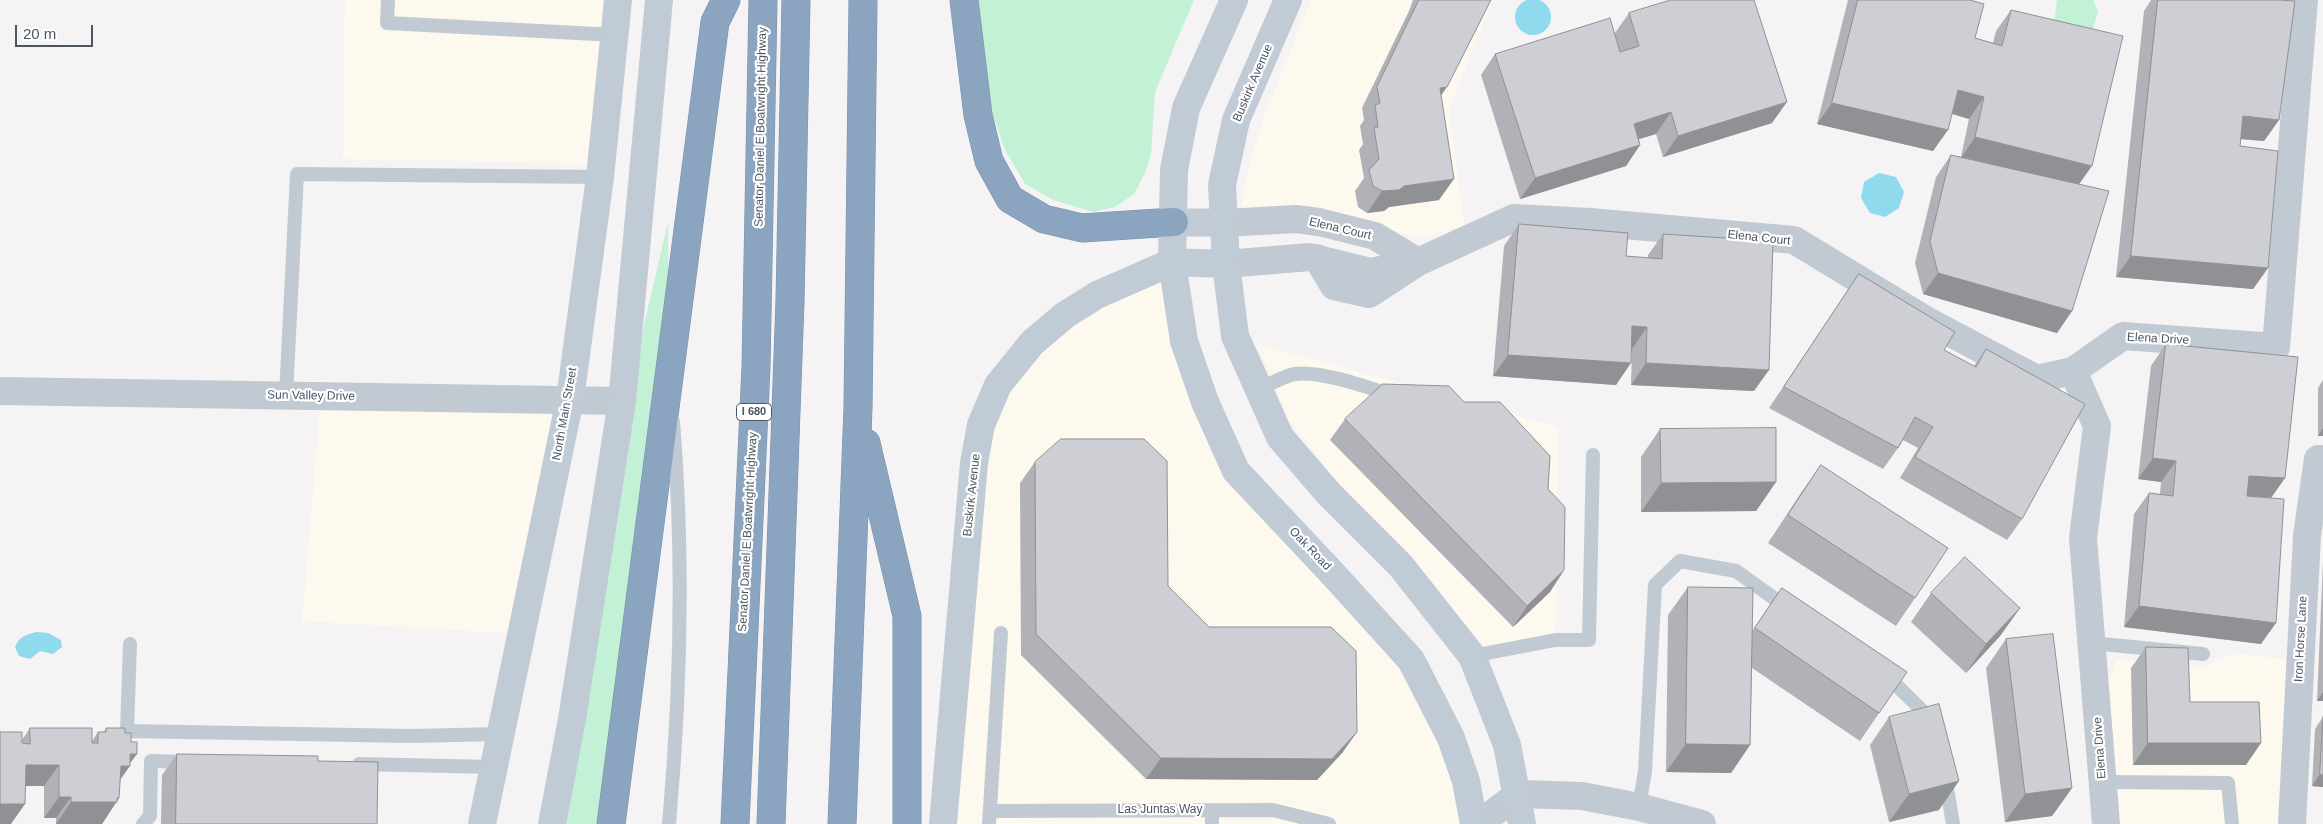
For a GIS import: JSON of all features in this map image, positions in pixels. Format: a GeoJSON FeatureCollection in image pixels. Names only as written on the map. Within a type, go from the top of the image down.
{"type":"FeatureCollection","features":[{"type":"Feature","properties":{"kind":"highway"},"geometry":{"type":"LineString","coordinates":[[611,824],[715,22],[726,0]]}},
{"type":"Feature","properties":{"kind":"highway","name":"Senator Daniel E Boatwright Highway"},"geometry":{"type":"LineString","coordinates":[[735,824],[756,367],[763,0]]}},
{"type":"Feature","properties":{"kind":"highway","name":"I 680"},"geometry":{"type":"LineString","coordinates":[[771,824],[790,311],[796,0]]}},
{"type":"Feature","properties":{"kind":"highway"},"geometry":{"type":"LineString","coordinates":[[842,824],[858,408],[863,0]]}},
{"type":"Feature","properties":{"kind":"highway"},"geometry":{"type":"LineString","coordinates":[[964,0],[978,115],[989,161],[1010,199],[1044,219],[1082,228],[1174,222]]}},
{"type":"Feature","properties":{"kind":"highway"},"geometry":{"type":"LineString","coordinates":[[858,408],[906,616],[908,824]]}},
{"type":"Feature","properties":{"kind":"main road","name":"North Main Street"},"geometry":{"type":"LineString","coordinates":[[482,824],[570,399],[600,177],[618,0]]}},
{"type":"Feature","properties":{"kind":"main road"},"geometry":{"type":"LineString","coordinates":[[552,824],[572,719],[622,401],[659,0]]}},
{"type":"Feature","properties":{"kind":"main road"},"geometry":{"type":"LineString","coordinates":[[1172,262],[1174,170],[1186,108],[1234,0]]}},
{"type":"Feature","properties":{"kind":"main road","name":"Buskirk Avenue"},"geometry":{"type":"LineString","coordinates":[[943,824],[974,463],[981,425],[998,384],[1032,343],[1065,315],[1097,295],[1172,262],[1226,264],[1222,185],[1236,120],[1288,0]]}},
{"type":"Feature","properties":{"kind":"main road"},"geometry":{"type":"LineString","coordinates":[[1174,222],[1225,223]]}},
{"type":"Feature","properties":{"kind":"main road","name":"Oak Road"},"geometry":{"type":"LineString","coordinates":[[1172,262],[1184,341],[1205,402],[1236,471],[1411,660],[1451,738],[1466,781],[1474,824]]}},
{"type":"Feature","properties":{"kind":"main road"},"geometry":{"type":"LineString","coordinates":[[1226,264],[1235,336],[1280,437],[1329,494],[1401,566],[1472,656],[1507,745],[1518,794],[1522,824]]}},
{"type":"Feature","properties":{"kind":"street","name":"Elena Drive"},"geometry":{"type":"LineString","coordinates":[[2106,824],[2084,538],[2097,426],[2073,371],[2122,336],[2276,347],[2304,0]]}},
{"type":"Feature","properties":{"kind":"street","name":"Elena Court"},"geometry":{"type":"LineString","coordinates":[[1226,264],[1310,257],[1371,272],[1418,262],[1514,218],[1590,222],[1794,240],[1924,319],[2037,379],[2073,371]]}},
{"type":"Feature","properties":{"kind":"street","name":"Elena Court"},"geometry":{"type":"LineString","coordinates":[[1225,223],[1296,219],[1319,222],[1375,236],[1418,262]]}},
{"type":"Feature","properties":{"kind":"street","name":"Sun Valley Drive"},"geometry":{"type":"LineString","coordinates":[[0,391],[622,401]]}},
{"type":"Feature","properties":{"kind":"street","name":"Iron Horse Lane"},"geometry":{"type":"LineString","coordinates":[[2292,824],[2307,536],[2318,459],[2323,459]]}},
{"type":"Feature","properties":{"kind":"street"},"geometry":{"type":"LineString","coordinates":[[1478,824],[1518,794],[1582,796],[1638,807],[1702,824]]}},
{"type":"Feature","properties":{"kind":"lane"},"geometry":{"type":"LineString","coordinates":[[388,0],[387,23],[615,35]]}},
{"type":"Feature","properties":{"kind":"lane"},"geometry":{"type":"LineString","coordinates":[[286,395],[297,174],[600,177]]}},
{"type":"Feature","properties":{"kind":"lane"},"geometry":{"type":"LineString","coordinates":[[669,368],[678,482],[681,607],[677,728],[669,824]]}},
{"type":"Feature","properties":{"kind":"lane"},"geometry":{"type":"LineString","coordinates":[[1258,389],[1294,374],[1314,375],[1363,386],[1405,401]]}},
{"type":"Feature","properties":{"kind":"lane"},"geometry":{"type":"LineString","coordinates":[[1472,656],[1555,640],[1589,640],[1593,455]]}},
{"type":"Feature","properties":{"kind":"lane"},"geometry":{"type":"LineString","coordinates":[[1638,807],[1645,770],[1655,585],[1680,561],[1736,571],[1800,617]]}},
{"type":"Feature","properties":{"kind":"lane"},"geometry":{"type":"LineString","coordinates":[[990,817],[1001,633]]}},
{"type":"Feature","properties":{"kind":"lane"},"geometry":{"type":"LineString","coordinates":[[2092,643],[2203,654]]}},
{"type":"Feature","properties":{"kind":"lane"},"geometry":{"type":"LineString","coordinates":[[130,644],[127,731],[392,736],[500,734]]}},
{"type":"Feature","properties":{"kind":"lane"},"geometry":{"type":"LineString","coordinates":[[1873,666],[1890,677],[1935,724],[1937,733]]}},
{"type":"Feature","properties":{"kind":"lane"},"geometry":{"type":"LineString","coordinates":[[143,824],[150,816],[151,761],[200,762]]}},
{"type":"Feature","properties":{"kind":"lane"},"geometry":{"type":"LineString","coordinates":[[1942,761],[1953,824]]}},
{"type":"Feature","properties":{"kind":"lane"},"geometry":{"type":"LineString","coordinates":[[348,764],[494,767]]}},
{"type":"Feature","properties":{"kind":"lane"},"geometry":{"type":"LineString","coordinates":[[2102,782],[2228,783],[2232,824]]}},
{"type":"Feature","properties":{"kind":"lane","name":"Las Juntas Way"},"geometry":{"type":"LineString","coordinates":[[990,817],[1212,817],[1273,810],[1329,824]]}},
{"type":"Feature","properties":{"kind":"shaded area"},"geometry":{"type":"Polygon","coordinates":[[[345,0],[618,0],[601,164],[343,159],[345,0]]]}},
{"type":"Feature","properties":{"kind":"shaded area"},"geometry":{"type":"Polygon","coordinates":[[[1311,0],[1493,0],[1449,108],[1464,226],[1421,237],[1242,211],[1244,186],[1262,122],[1311,0]]]}},
{"type":"Feature","properties":{"kind":"shaded area"},"geometry":{"type":"Polygon","coordinates":[[[1172,262],[1236,471],[1411,660],[1474,824],[943,824],[974,463],[1032,343],[1172,262]]]}},
{"type":"Feature","properties":{"kind":"shaded area"},"geometry":{"type":"Polygon","coordinates":[[[1257,344],[1558,427],[1555,640],[1484,647],[1409,554],[1341,486],[1289,420],[1257,344]]]}},
{"type":"Feature","properties":{"kind":"shaded area"},"geometry":{"type":"Polygon","coordinates":[[[321,396],[570,399],[521,634],[302,621],[321,396]]]}},
{"type":"Feature","properties":{"kind":"shaded area"},"geometry":{"type":"Polygon","coordinates":[[[2237,653],[2299,661],[2283,824],[2110,824],[2095,674],[2112,673],[2117,659],[2202,668],[2237,653]]]}},
{"type":"Feature","properties":{"kind":"green space"},"geometry":{"type":"Polygon","coordinates":[[[979,0],[1194,0],[1155,92],[1151,154],[1145,173],[1134,194],[1115,207],[1093,212],[1053,200],[1025,184],[1005,150],[992,112],[983,50],[979,0]]]}},
{"type":"Feature","properties":{"kind":"green space"},"geometry":{"type":"Polygon","coordinates":[[[2057,0],[2093,0],[2098,11],[2093,29],[2054,23],[2057,0]]]}},
{"type":"Feature","properties":{"kind":"green space"},"geometry":{"type":"Polygon","coordinates":[[[668,222],[669,368],[611,824],[554,824],[626,402],[668,222]]]}},
{"type":"Feature","properties":{"kind":"water"},"geometry":{"type":"Polygon","coordinates":[[[1533,-1],[1540,0],[1546,4],[1550,10],[1550,24],[1546,30],[1540,34],[1533,35],[1526,34],[1520,30],[1516,24],[1515,17],[1516,10],[1520,4],[1526,0],[1533,-1]]]}},
{"type":"Feature","properties":{"kind":"water"},"geometry":{"type":"Polygon","coordinates":[[[1879,173],[1896,177],[1904,192],[1899,208],[1885,217],[1870,213],[1861,198],[1864,182],[1879,173]]]}},
{"type":"Feature","properties":{"kind":"water"},"geometry":{"type":"Polygon","coordinates":[[[37,632],[48,633],[61,640],[62,647],[53,654],[40,651],[30,659],[19,656],[15,647],[19,640],[37,632]]]}},
{"type":"Feature","properties":{"kind":"building"},"geometry":{"type":"Polygon","coordinates":[[[1419,0],[1491,0],[1447,87],[1440,88],[1454,179],[1404,186],[1399,190],[1382,191],[1373,186],[1369,170],[1379,159],[1374,128],[1378,127],[1375,105],[1380,103],[1377,87],[1419,0]]]}},
{"type":"Feature","properties":{"kind":"building"},"geometry":{"type":"Polygon","coordinates":[[[1671,0],[1754,0],[1787,102],[1678,136],[1671,112],[1634,124],[1640,145],[1535,178],[1495,54],[1610,18],[1620,52],[1639,46],[1629,13],[1671,0]]]}},
{"type":"Feature","properties":{"kind":"building"},"geometry":{"type":"Polygon","coordinates":[[[1858,0],[1970,0],[1984,4],[1975,38],[2002,46],[2011,10],[2123,36],[2092,166],[1975,137],[1984,97],[1958,90],[1948,130],[1832,103],[1858,0]]]}},
{"type":"Feature","properties":{"kind":"building"},"geometry":{"type":"Polygon","coordinates":[[[2158,0],[2295,1],[2279,120],[2243,116],[2240,146],[2278,151],[2268,268],[2131,256],[2158,0]]]}},
{"type":"Feature","properties":{"kind":"building"},"geometry":{"type":"Polygon","coordinates":[[[1951,155],[2109,191],[2072,311],[1938,273],[1930,242],[1951,155]]]}},
{"type":"Feature","properties":{"kind":"building"},"geometry":{"type":"Polygon","coordinates":[[[1519,224],[1628,233],[1626,256],[1662,259],[1663,234],[1773,241],[1769,370],[1646,363],[1647,327],[1632,326],[1631,363],[1508,355],[1519,224]]]}},
{"type":"Feature","properties":{"kind":"building"},"geometry":{"type":"Polygon","coordinates":[[[1859,274],[1955,332],[1944,350],[1976,367],[1986,349],[2085,404],[2022,519],[1915,457],[1933,427],[1915,417],[1898,448],[1784,387],[1859,274]]]}},
{"type":"Feature","properties":{"kind":"building"},"geometry":{"type":"Polygon","coordinates":[[[2166,344],[2298,357],[2285,478],[2249,476],[2247,496],[2284,499],[2276,623],[2139,606],[2149,493],[2173,496],[2176,461],[2153,458],[2166,344]]]}},
{"type":"Feature","properties":{"kind":"building"},"geometry":{"type":"Polygon","coordinates":[[[1383,384],[1449,386],[1464,402],[1500,402],[1550,456],[1548,489],[1565,507],[1564,570],[1527,606],[1345,419],[1383,384]]]}},
{"type":"Feature","properties":{"kind":"building"},"geometry":{"type":"Polygon","coordinates":[[[1776,428],[1776,482],[1661,483],[1660,429],[1776,428]]]}},
{"type":"Feature","properties":{"kind":"building"},"geometry":{"type":"Polygon","coordinates":[[[1061,439],[1144,439],[1167,461],[1168,586],[1209,627],[1331,627],[1356,651],[1357,732],[1332,759],[1161,758],[1036,634],[1035,462],[1061,439]]]}},
{"type":"Feature","properties":{"kind":"building"},"geometry":{"type":"Polygon","coordinates":[[[1821,465],[1948,548],[1915,598],[1788,515],[1821,465]]]}},
{"type":"Feature","properties":{"kind":"building"},"geometry":{"type":"Polygon","coordinates":[[[1965,557],[2020,608],[1986,644],[1931,593],[1965,557]]]}},
{"type":"Feature","properties":{"kind":"building"},"geometry":{"type":"Polygon","coordinates":[[[1688,587],[1753,588],[1750,745],[1686,744],[1688,587]]]}},
{"type":"Feature","properties":{"kind":"building"},"geometry":{"type":"Polygon","coordinates":[[[1782,588],[1907,672],[1879,713],[1755,628],[1782,588]]]}},
{"type":"Feature","properties":{"kind":"building"},"geometry":{"type":"Polygon","coordinates":[[[2053,634],[2072,788],[2025,794],[2006,639],[2053,634]]]}},
{"type":"Feature","properties":{"kind":"building"},"geometry":{"type":"Polygon","coordinates":[[[2146,647],[2188,648],[2190,702],[2259,702],[2261,743],[2148,743],[2146,647]]]}},
{"type":"Feature","properties":{"kind":"building"},"geometry":{"type":"Polygon","coordinates":[[[1939,704],[1959,781],[1909,794],[1889,717],[1939,704]]]}},
{"type":"Feature","properties":{"kind":"building"},"geometry":{"type":"Polygon","coordinates":[[[2323,717],[2323,775],[2320,774],[2323,717]]]}},
{"type":"Feature","properties":{"kind":"building"},"geometry":{"type":"Polygon","coordinates":[[[30,728],[92,728],[92,743],[98,743],[98,732],[106,732],[106,728],[125,728],[125,733],[131,733],[131,742],[137,742],[137,754],[130,754],[130,766],[121,766],[119,798],[117,798],[117,802],[71,802],[71,797],[59,797],[59,765],[26,765],[25,804],[0,804],[0,732],[22,732],[22,743],[30,744],[30,728]]]}},
{"type":"Feature","properties":{"kind":"building"},"geometry":{"type":"Polygon","coordinates":[[[177,754],[318,756],[318,761],[378,762],[377,824],[176,824],[177,754]]]}}]}
